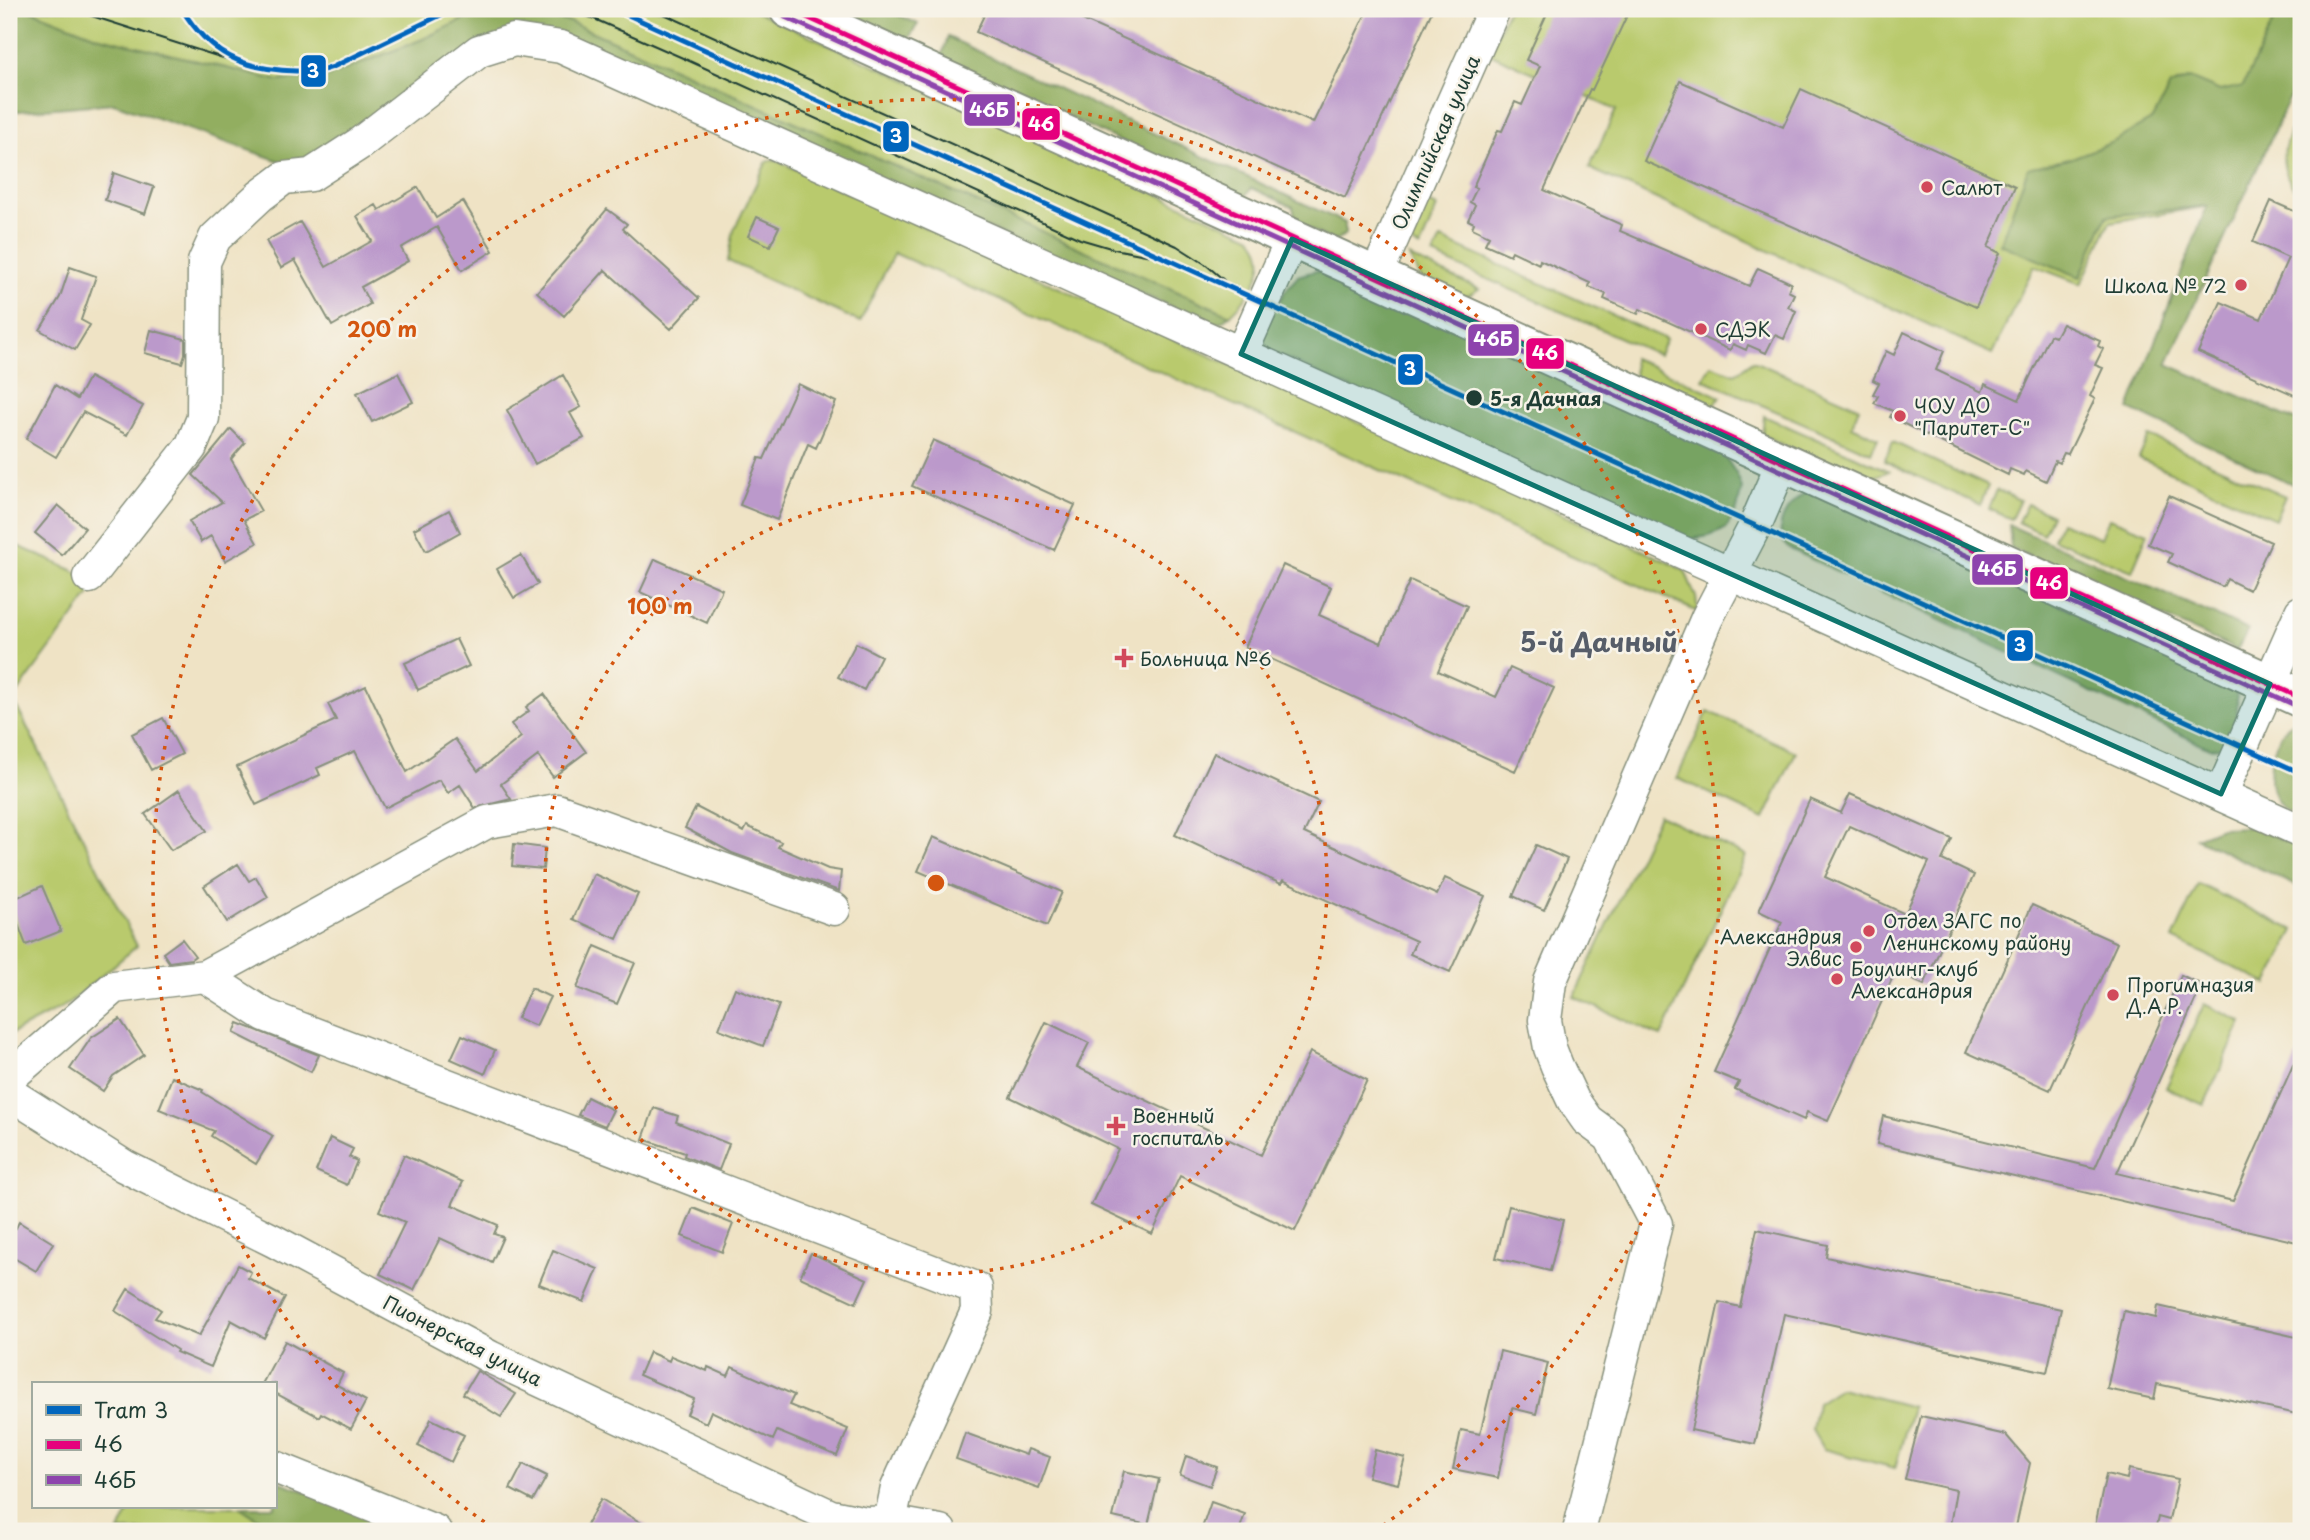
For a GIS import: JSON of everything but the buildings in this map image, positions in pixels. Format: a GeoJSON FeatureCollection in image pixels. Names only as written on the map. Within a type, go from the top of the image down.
{"type":"FeatureCollection","features":[{"type":"Feature","properties":{"kind":"street"},"geometry":{"type":"LineString","coordinates":[[789,9],[2286,691]]}},
{"type":"Feature","properties":{"kind":"street","name":"Олимпийская улица"},"geometry":{"type":"LineString","coordinates":[[1376,276],[1494,9]]}},
{"type":"Feature","properties":{"kind":"street"},"geometry":{"type":"LineString","coordinates":[[89,577],[191,447],[203,418],[204,262],[215,238],[260,196],[284,178],[311,175],[359,144],[479,51],[514,40],[561,47],[2301,831]]}},
{"type":"Feature","properties":{"kind":"street"},"geometry":{"type":"LineString","coordinates":[[1241,354],[1292,239]]}},
{"type":"Feature","properties":{"kind":"street"},"geometry":{"type":"LineString","coordinates":[[1579,1531],[1656,1224],[1610,1136],[1587,1120],[1573,1100],[1556,1066],[1545,1020],[1550,982],[1707,618],[1755,526],[1783,461]]}},
{"type":"Feature","properties":{"kind":"street"},"geometry":{"type":"LineString","coordinates":[[2221,794],[2286,691],[2301,612]]}},
{"type":"Feature","properties":{"kind":"street"},"geometry":{"type":"LineString","coordinates":[[9,1078],[114,987],[205,976],[487,821],[557,810],[834,909]]}},
{"type":"Feature","properties":{"kind":"street"},"geometry":{"type":"LineString","coordinates":[[205,976],[265,1015],[976,1287],[977,1311],[897,1488],[890,1522]]}},
{"type":"Feature","properties":{"kind":"street","name":"Пионерская улица"},"geometry":{"type":"LineString","coordinates":[[9,1093],[124,1166],[274,1241],[490,1357],[831,1516],[866,1523],[890,1522],[940,1531]]}},
{"type":"Feature","properties":{"kind":"street"},"geometry":{"type":"LineString","coordinates":[[276,1467],[435,1531]]}},
{"type":"Feature","properties":{"kind":"highlighted area"},"geometry":{"type":"Polygon","coordinates":[[[1292,239],[2270,684],[2221,794],[1241,354],[1292,239]]]}},
{"type":"Feature","properties":{"kind":"green space"},"geometry":{"type":"Polygon","coordinates":[[[9,9],[28,9],[96,36],[279,81],[329,76],[423,39],[481,11],[526,13],[570,22],[1230,315],[1221,322],[1209,323],[526,30],[383,118],[306,160],[285,163],[114,103],[9,112],[9,9]]]}},
{"type":"Feature","properties":{"kind":"green space"},"geometry":{"type":"Polygon","coordinates":[[[28,9],[751,9],[1252,237],[1260,251],[1260,269],[1248,295],[1230,315],[570,22],[481,11],[423,39],[329,76],[279,81],[96,36],[28,9]]]}},
{"type":"Feature","properties":{"kind":"green space"},"geometry":{"type":"Polygon","coordinates":[[[824,9],[885,9],[918,24],[905,44],[824,9]]]}},
{"type":"Feature","properties":{"kind":"green space","name":"Салют"},"geometry":{"type":"Polygon","coordinates":[[[1508,9],[2301,9],[2216,205],[2110,222],[2081,284],[2034,266],[1992,354],[1589,168],[1616,110],[1489,53],[1508,9]]]}},
{"type":"Feature","properties":{"kind":"green space"},"geometry":{"type":"Polygon","coordinates":[[[2279,9],[2301,9],[2301,73],[2167,364],[2301,423],[2301,488],[2129,409],[2207,206],[2107,216],[2080,277],[2000,244],[2028,168],[2069,159],[2111,143],[2153,119],[2170,86],[2190,78],[2220,91],[2243,86],[2279,9]]]}},
{"type":"Feature","properties":{"kind":"green space"},"geometry":{"type":"Polygon","coordinates":[[[948,37],[1345,223],[1345,234],[1335,242],[1296,223],[1293,207],[1252,188],[1243,198],[941,58],[948,37]]]}},
{"type":"Feature","properties":{"kind":"green space"},"geometry":{"type":"Polygon","coordinates":[[[2301,108],[2301,197],[2286,174],[2284,153],[2301,108]]]}},
{"type":"Feature","properties":{"kind":"green space"},"geometry":{"type":"Polygon","coordinates":[[[773,159],[1668,562],[1685,571],[1696,597],[1698,612],[894,253],[860,322],[728,261],[734,230],[766,163],[773,159]]]}},
{"type":"Feature","properties":{"kind":"green space"},"geometry":{"type":"Polygon","coordinates":[[[1424,201],[1437,207],[1420,248],[1406,241],[1424,201]]]}},
{"type":"Feature","properties":{"kind":"green space"},"geometry":{"type":"Polygon","coordinates":[[[1441,239],[1666,339],[1659,355],[1433,255],[1441,239]]]}},
{"type":"Feature","properties":{"kind":"green space"},"geometry":{"type":"Polygon","coordinates":[[[1409,257],[1479,289],[1461,300],[1422,280],[1409,257]]]}},
{"type":"Feature","properties":{"kind":"green space"},"geometry":{"type":"Polygon","coordinates":[[[1315,271],[1331,272],[1719,447],[1742,488],[1737,509],[1726,529],[1692,539],[1667,537],[1268,350],[1261,334],[1285,291],[1298,276],[1315,271]]]}},
{"type":"Feature","properties":{"kind":"green space"},"geometry":{"type":"Polygon","coordinates":[[[1633,358],[1721,397],[1708,411],[1635,379],[1633,358]]]}},
{"type":"Feature","properties":{"kind":"green space"},"geometry":{"type":"Polygon","coordinates":[[[1753,361],[1859,407],[1852,426],[1878,438],[1871,453],[1703,379],[1711,365],[1735,374],[1753,361]]]}},
{"type":"Feature","properties":{"kind":"green space"},"geometry":{"type":"Polygon","coordinates":[[[1764,416],[1889,471],[1862,482],[1762,435],[1764,416]]]}},
{"type":"Feature","properties":{"kind":"green space"},"geometry":{"type":"Polygon","coordinates":[[[2149,436],[2285,496],[2275,519],[2139,458],[2149,436]]]}},
{"type":"Feature","properties":{"kind":"green space"},"geometry":{"type":"Polygon","coordinates":[[[1893,442],[1988,486],[1980,505],[1884,461],[1893,442]]]}},
{"type":"Feature","properties":{"kind":"green space"},"geometry":{"type":"Polygon","coordinates":[[[1997,490],[2020,500],[2011,519],[1989,509],[1997,490]]]}},
{"type":"Feature","properties":{"kind":"green space"},"geometry":{"type":"Polygon","coordinates":[[[1807,491],[2233,682],[2237,699],[2236,716],[2223,747],[2209,748],[1788,548],[1783,540],[1781,524],[1788,509],[1807,491]]]}},
{"type":"Feature","properties":{"kind":"green space"},"geometry":{"type":"Polygon","coordinates":[[[2027,504],[2052,515],[2043,534],[2018,522],[2027,504]]]}},
{"type":"Feature","properties":{"kind":"green space"},"geometry":{"type":"Polygon","coordinates":[[[2109,518],[2148,533],[2132,571],[2053,539],[2060,522],[2101,538],[2109,518]]]}},
{"type":"Feature","properties":{"kind":"green space"},"geometry":{"type":"Polygon","coordinates":[[[2009,525],[2248,630],[2237,650],[2011,548],[2009,525]]]}},
{"type":"Feature","properties":{"kind":"green space"},"geometry":{"type":"Polygon","coordinates":[[[9,542],[99,582],[13,699],[137,946],[68,1004],[9,1035],[9,542]]]}},
{"type":"Feature","properties":{"kind":"green space"},"geometry":{"type":"Polygon","coordinates":[[[1708,711],[1796,752],[1764,819],[1677,778],[1708,711]]]}},
{"type":"Feature","properties":{"kind":"green space"},"geometry":{"type":"Polygon","coordinates":[[[2301,717],[2301,817],[2284,809],[2275,797],[2270,772],[2276,745],[2282,733],[2301,717]]]}},
{"type":"Feature","properties":{"kind":"green space"},"geometry":{"type":"Polygon","coordinates":[[[1659,815],[1746,856],[1661,1037],[1574,997],[1659,815]]]}},
{"type":"Feature","properties":{"kind":"green space"},"geometry":{"type":"Polygon","coordinates":[[[2254,827],[2301,848],[2301,888],[2196,838],[2221,828],[2254,827]]]}},
{"type":"Feature","properties":{"kind":"green space"},"geometry":{"type":"Polygon","coordinates":[[[2198,884],[2294,930],[2268,984],[2173,939],[2198,884]]]}},
{"type":"Feature","properties":{"kind":"green space"},"geometry":{"type":"Polygon","coordinates":[[[2204,1004],[2242,1022],[2204,1105],[2166,1088],[2204,1004]]]}},
{"type":"Feature","properties":{"kind":"green space"},"geometry":{"type":"Polygon","coordinates":[[[1840,1388],[1912,1407],[1895,1468],[1823,1449],[1812,1430],[1817,1403],[1840,1388]]]}},
{"type":"Feature","properties":{"kind":"green space"},"geometry":{"type":"Polygon","coordinates":[[[276,1480],[414,1531],[277,1531],[242,1508],[276,1508],[276,1480]]]}},
{"type":"Feature","properties":{"kind":"green space"},"geometry":{"type":"Polygon","coordinates":[[[130,1508],[242,1508],[277,1531],[119,1531],[130,1508]]]}},
{"type":"Feature","properties":{"kind":"tram line"},"geometry":{"type":"LineString","coordinates":[[70,9],[248,66]]}},
{"type":"Feature","properties":{"kind":"tram line","name":"3"},"geometry":{"type":"LineString","coordinates":[[182,9],[204,38],[230,56],[260,67],[306,71],[333,67],[453,9]]}},
{"type":"Feature","properties":{"kind":"tram line"},"geometry":{"type":"LineString","coordinates":[[427,19],[443,9]]}},
{"type":"Feature","properties":{"kind":"tram line"},"geometry":{"type":"LineString","coordinates":[[563,9],[592,18],[685,59],[1080,239],[1114,249],[1172,260]]}},
{"type":"Feature","properties":{"kind":"tram line","name":"3"},"geometry":{"type":"LineString","coordinates":[[615,9],[2301,773]]}},
{"type":"Feature","properties":{"kind":"tram line"},"geometry":{"type":"LineString","coordinates":[[653,9],[1177,246],[1205,264],[1231,286]]}},
{"type":"Feature","properties":{"kind":"transit line","name":"46"},"geometry":{"type":"LineString","coordinates":[[789,9],[2301,698]]}},
{"type":"Feature","properties":{"kind":"transit line","name":"46Б"},"geometry":{"type":"LineString","coordinates":[[785,17],[2297,706]]}},
{"type":"Feature","properties":{"kind":"place","name":"Салют"},"geometry":{"type":"Point","coordinates":[1927,187]}},
{"type":"Feature","properties":{"kind":"place","name":"Школа № 72"},"geometry":{"type":"Point","coordinates":[2241,285]}},
{"type":"Feature","properties":{"kind":"place","name":"СДЭК"},"geometry":{"type":"Point","coordinates":[1701,329]}},
{"type":"Feature","properties":{"kind":"place","name":"5-я Дачная"},"geometry":{"type":"Point","coordinates":[1474,398]}},
{"type":"Feature","properties":{"kind":"place","name":"ЧОУ ДО \"Паритет-С\""},"geometry":{"type":"Point","coordinates":[1900,416]}},
{"type":"Feature","properties":{"kind":"place","name":"Больница №6"},"geometry":{"type":"Point","coordinates":[1124,658]}},
{"type":"Feature","properties":{"kind":"place","name":"Отдел ЗАГС по Ленинскому району"},"geometry":{"type":"Point","coordinates":[1869,931]}},
{"type":"Feature","properties":{"kind":"place","name":"Александрия Элвис"},"geometry":{"type":"Point","coordinates":[1856,947]}},
{"type":"Feature","properties":{"kind":"place","name":"Боулинг-клуб Александрия"},"geometry":{"type":"Point","coordinates":[1837,979]}},
{"type":"Feature","properties":{"kind":"place","name":"Прогимназия Д.А.Р."},"geometry":{"type":"Point","coordinates":[2113,995]}},
{"type":"Feature","properties":{"kind":"place","name":"Военный госпиталь"},"geometry":{"type":"Point","coordinates":[1116,1126]}},
{"type":"Feature","properties":{"kind":"district","name":"5-й Дачный"},"geometry":{"type":"Point","coordinates":[1599,641]}}]}
